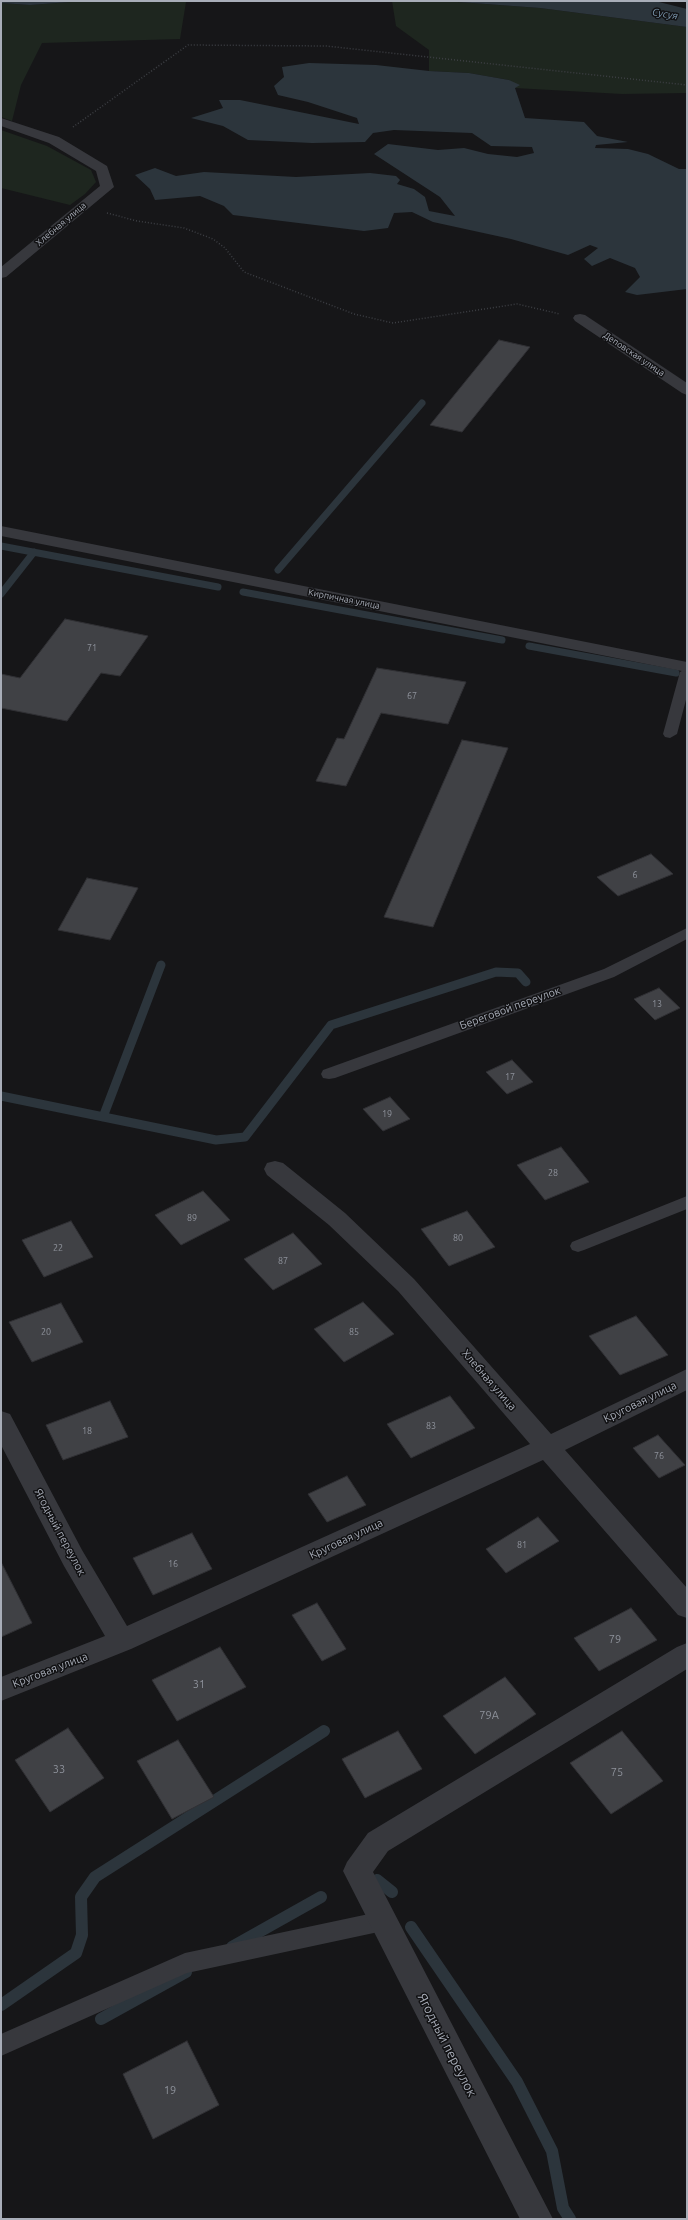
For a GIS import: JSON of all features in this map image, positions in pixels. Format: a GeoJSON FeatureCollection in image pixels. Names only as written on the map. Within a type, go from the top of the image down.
{"type":"FeatureCollection","features":[{"type":"Feature","properties":{"kind":"street"},"geometry":{"type":"LineString","coordinates":[[1,122],[54,140]]}},
{"type":"Feature","properties":{"kind":"street","name":"Хлебная улица"},"geometry":{"type":"LineString","coordinates":[[1,274],[107,187],[102,169],[54,140]]}},
{"type":"Feature","properties":{"kind":"street","name":"Деповская улица"},"geometry":{"type":"LineString","coordinates":[[580,318],[687,390]]}},
{"type":"Feature","properties":{"kind":"street","name":"Кирпичная улица"},"geometry":{"type":"LineString","coordinates":[[1,531],[687,667]]}},
{"type":"Feature","properties":{"kind":"street","name":"Хлебная улица"},"geometry":{"type":"LineString","coordinates":[[275,1169],[337,1220],[406,1285],[687,1607]]}},
{"type":"Feature","properties":{"kind":"street","name":"Круговая улица"},"geometry":{"type":"LineString","coordinates":[[1,1689],[122,1641],[547,1447],[687,1379]]}},
{"type":"Feature","properties":{"kind":"street","name":"Ягодный переулок"},"geometry":{"type":"LineString","coordinates":[[1,1421],[73,1558],[122,1641]]}},
{"type":"Feature","properties":{"kind":"street","name":"Ягодный переулок"},"geometry":{"type":"LineString","coordinates":[[537,2219],[357,1871],[378,1842],[687,1655]]}},
{"type":"Feature","properties":{"kind":"lane"},"geometry":{"type":"LineString","coordinates":[[670,734],[687,672]]}},
{"type":"Feature","properties":{"kind":"lane","name":"Береговой переулок"},"geometry":{"type":"LineString","coordinates":[[329,1074],[609,972],[687,933]]}},
{"type":"Feature","properties":{"kind":"lane"},"geometry":{"type":"LineString","coordinates":[[578,1246],[687,1202]]}},
{"type":"Feature","properties":{"kind":"lane"},"geometry":{"type":"LineString","coordinates":[[1,2045],[185,1963],[383,1921]]}},
{"type":"Feature","properties":{"kind":"path"},"geometry":{"type":"LineString","coordinates":[[54,140],[188,45],[326,46],[687,85]]}},
{"type":"Feature","properties":{"kind":"path"},"geometry":{"type":"LineString","coordinates":[[82,206],[137,221],[184,228],[213,239],[225,248],[244,272],[354,314],[394,323],[517,304],[580,318]]}},
{"type":"Feature","properties":{"kind":"shaded area"},"geometry":{"type":"Polygon","coordinates":[[[83,1],[186,2],[180,39],[42,43],[21,85],[12,121],[1,117],[1,3],[30,5],[83,1]]]}},
{"type":"Feature","properties":{"kind":"shaded area"},"geometry":{"type":"Polygon","coordinates":[[[392,1],[445,1],[540,8],[687,27],[687,93],[622,94],[515,88],[509,80],[469,73],[429,71],[429,50],[396,26],[392,1]]]}},
{"type":"Feature","properties":{"kind":"shaded area"},"geometry":{"type":"Polygon","coordinates":[[[1,130],[47,146],[91,170],[96,182],[85,194],[70,205],[1,188],[1,130]]]}},
{"type":"Feature","properties":{"kind":"water"},"geometry":{"type":"Polygon","coordinates":[[[1,1],[83,1],[30,5],[1,3],[1,1]]]}},
{"type":"Feature","properties":{"kind":"water","name":"Сусуя"},"geometry":{"type":"Polygon","coordinates":[[[445,1],[655,1],[687,9],[687,27],[540,8],[445,1]]]}},
{"type":"Feature","properties":{"kind":"water"},"geometry":{"type":"Polygon","coordinates":[[[309,63],[376,65],[429,71],[469,73],[509,80],[520,85],[515,88],[525,118],[584,122],[597,136],[628,142],[596,145],[595,148],[628,149],[648,154],[679,169],[687,169],[687,289],[637,295],[625,292],[640,277],[635,268],[610,258],[592,266],[584,259],[598,248],[590,245],[568,255],[511,239],[433,222],[412,212],[394,213],[388,228],[364,231],[233,215],[224,206],[200,196],[155,200],[150,189],[135,175],[155,168],[176,176],[204,172],[296,177],[370,173],[396,176],[400,180],[397,184],[414,189],[425,197],[429,211],[455,216],[440,197],[374,154],[388,144],[438,150],[464,148],[488,154],[517,157],[534,153],[532,147],[491,146],[472,133],[394,130],[373,133],[365,142],[312,143],[248,140],[223,126],[191,118],[223,108],[219,100],[240,100],[359,124],[357,118],[308,102],[278,95],[274,86],[284,77],[282,67],[309,63]]]}},
{"type":"Feature","properties":{"kind":"building"},"geometry":{"type":"Polygon","coordinates":[[[499,340],[530,347],[462,432],[430,425],[499,340]]]}},
{"type":"Feature","properties":{"kind":"building"},"geometry":{"type":"Polygon","coordinates":[[[65,619],[148,636],[120,676],[101,673],[67,721],[1,708],[1,674],[20,678],[65,619]]]}},
{"type":"Feature","properties":{"kind":"building"},"geometry":{"type":"Polygon","coordinates":[[[377,668],[466,682],[448,724],[381,713],[346,786],[316,781],[337,738],[344,739],[377,668]]]}},
{"type":"Feature","properties":{"kind":"building"},"geometry":{"type":"Polygon","coordinates":[[[462,740],[508,748],[433,927],[384,917],[462,740]]]}},
{"type":"Feature","properties":{"kind":"building"},"geometry":{"type":"Polygon","coordinates":[[[651,854],[673,874],[618,896],[597,877],[651,854]]]}},
{"type":"Feature","properties":{"kind":"building"},"geometry":{"type":"Polygon","coordinates":[[[87,878],[138,888],[110,940],[58,930],[87,878]]]}},
{"type":"Feature","properties":{"kind":"building"},"geometry":{"type":"Polygon","coordinates":[[[659,988],[680,1008],[655,1020],[634,999],[659,988]]]}},
{"type":"Feature","properties":{"kind":"building"},"geometry":{"type":"Polygon","coordinates":[[[512,1060],[533,1082],[507,1094],[486,1072],[512,1060]]]}},
{"type":"Feature","properties":{"kind":"building"},"geometry":{"type":"Polygon","coordinates":[[[390,1097],[410,1119],[383,1131],[363,1109],[390,1097]]]}},
{"type":"Feature","properties":{"kind":"building"},"geometry":{"type":"Polygon","coordinates":[[[561,1147],[589,1182],[545,1200],[517,1165],[561,1147]]]}},
{"type":"Feature","properties":{"kind":"building"},"geometry":{"type":"Polygon","coordinates":[[[203,1191],[230,1220],[181,1245],[155,1215],[203,1191]]]}},
{"type":"Feature","properties":{"kind":"building"},"geometry":{"type":"Polygon","coordinates":[[[467,1211],[495,1247],[449,1266],[421,1229],[467,1211]]]}},
{"type":"Feature","properties":{"kind":"building"},"geometry":{"type":"Polygon","coordinates":[[[71,1221],[93,1257],[44,1277],[22,1240],[71,1221]]]}},
{"type":"Feature","properties":{"kind":"building"},"geometry":{"type":"Polygon","coordinates":[[[293,1233],[322,1264],[273,1290],[244,1259],[293,1233]]]}},
{"type":"Feature","properties":{"kind":"building"},"geometry":{"type":"Polygon","coordinates":[[[363,1302],[394,1334],[344,1362],[314,1329],[363,1302]]]}},
{"type":"Feature","properties":{"kind":"building"},"geometry":{"type":"Polygon","coordinates":[[[61,1303],[83,1342],[32,1362],[9,1322],[61,1303]]]}},
{"type":"Feature","properties":{"kind":"building"},"geometry":{"type":"Polygon","coordinates":[[[636,1316],[668,1355],[620,1375],[589,1336],[636,1316]]]}},
{"type":"Feature","properties":{"kind":"building"},"geometry":{"type":"Polygon","coordinates":[[[450,1396],[475,1428],[411,1458],[387,1424],[450,1396]]]}},
{"type":"Feature","properties":{"kind":"building"},"geometry":{"type":"Polygon","coordinates":[[[110,1401],[128,1437],[63,1460],[46,1425],[110,1401]]]}},
{"type":"Feature","properties":{"kind":"building"},"geometry":{"type":"Polygon","coordinates":[[[658,1435],[685,1465],[659,1478],[633,1448],[658,1435]]]}},
{"type":"Feature","properties":{"kind":"building"},"geometry":{"type":"Polygon","coordinates":[[[347,1476],[366,1505],[327,1522],[308,1494],[347,1476]]]}},
{"type":"Feature","properties":{"kind":"building"},"geometry":{"type":"Polygon","coordinates":[[[538,1517],[559,1541],[506,1573],[486,1549],[538,1517]]]}},
{"type":"Feature","properties":{"kind":"building"},"geometry":{"type":"Polygon","coordinates":[[[192,1533],[212,1569],[153,1595],[133,1558],[192,1533]]]}},
{"type":"Feature","properties":{"kind":"building"},"geometry":{"type":"Polygon","coordinates":[[[1,1562],[32,1623],[1,1637],[1,1562]]]}},
{"type":"Feature","properties":{"kind":"building"},"geometry":{"type":"Polygon","coordinates":[[[317,1603],[346,1649],[322,1661],[292,1615],[317,1603]]]}},
{"type":"Feature","properties":{"kind":"building"},"geometry":{"type":"Polygon","coordinates":[[[631,1608],[657,1640],[599,1671],[574,1638],[631,1608]]]}},
{"type":"Feature","properties":{"kind":"building"},"geometry":{"type":"Polygon","coordinates":[[[220,1647],[246,1687],[177,1721],[152,1680],[220,1647]]]}},
{"type":"Feature","properties":{"kind":"building"},"geometry":{"type":"Polygon","coordinates":[[[505,1677],[536,1714],[475,1754],[443,1716],[505,1677]]]}},
{"type":"Feature","properties":{"kind":"building"},"geometry":{"type":"Polygon","coordinates":[[[68,1728],[104,1778],[50,1812],[15,1760],[68,1728]]]}},
{"type":"Feature","properties":{"kind":"building"},"geometry":{"type":"Polygon","coordinates":[[[398,1731],[422,1769],[365,1798],[342,1759],[398,1731]]]}},
{"type":"Feature","properties":{"kind":"building"},"geometry":{"type":"Polygon","coordinates":[[[622,1731],[663,1781],[611,1814],[570,1763],[622,1731]]]}},
{"type":"Feature","properties":{"kind":"building"},"geometry":{"type":"Polygon","coordinates":[[[178,1740],[214,1797],[172,1819],[137,1761],[178,1740]]]}},
{"type":"Feature","properties":{"kind":"building"},"geometry":{"type":"Polygon","coordinates":[[[187,2041],[219,2105],[153,2139],[123,2074],[187,2041]]]}},
{"type":"Feature","properties":{"kind":"waterway"},"geometry":{"type":"LineString","coordinates":[[278,570],[422,403]]}},
{"type":"Feature","properties":{"kind":"waterway"},"geometry":{"type":"LineString","coordinates":[[1,546],[34,552]]}},
{"type":"Feature","properties":{"kind":"waterway"},"geometry":{"type":"LineString","coordinates":[[1,594],[34,552]]}},
{"type":"Feature","properties":{"kind":"waterway"},"geometry":{"type":"LineString","coordinates":[[34,552],[218,587]]}},
{"type":"Feature","properties":{"kind":"waterway"},"geometry":{"type":"LineString","coordinates":[[243,592],[502,640]]}},
{"type":"Feature","properties":{"kind":"waterway"},"geometry":{"type":"LineString","coordinates":[[529,646],[676,673]]}},
{"type":"Feature","properties":{"kind":"waterway"},"geometry":{"type":"LineString","coordinates":[[103,1117],[161,965]]}},
{"type":"Feature","properties":{"kind":"waterway"},"geometry":{"type":"LineString","coordinates":[[103,1117],[216,1140],[245,1137],[331,1025],[496,972],[518,973],[526,982]]}},
{"type":"Feature","properties":{"kind":"waterway"},"geometry":{"type":"LineString","coordinates":[[1,1096],[103,1117]]}},
{"type":"Feature","properties":{"kind":"waterway"},"geometry":{"type":"LineString","coordinates":[[1,2005],[76,1953],[82,1935],[81,1897],[95,1877],[324,1731]]}},
{"type":"Feature","properties":{"kind":"waterway"},"geometry":{"type":"LineString","coordinates":[[377,1880],[392,1892]]}},
{"type":"Feature","properties":{"kind":"waterway"},"geometry":{"type":"LineString","coordinates":[[232,1947],[321,1897]]}},
{"type":"Feature","properties":{"kind":"waterway"},"geometry":{"type":"LineString","coordinates":[[411,1927],[517,2082],[552,2151],[563,2208],[570,2219]]}},
{"type":"Feature","properties":{"kind":"waterway"},"geometry":{"type":"LineString","coordinates":[[101,2019],[186,1972]]}}]}
